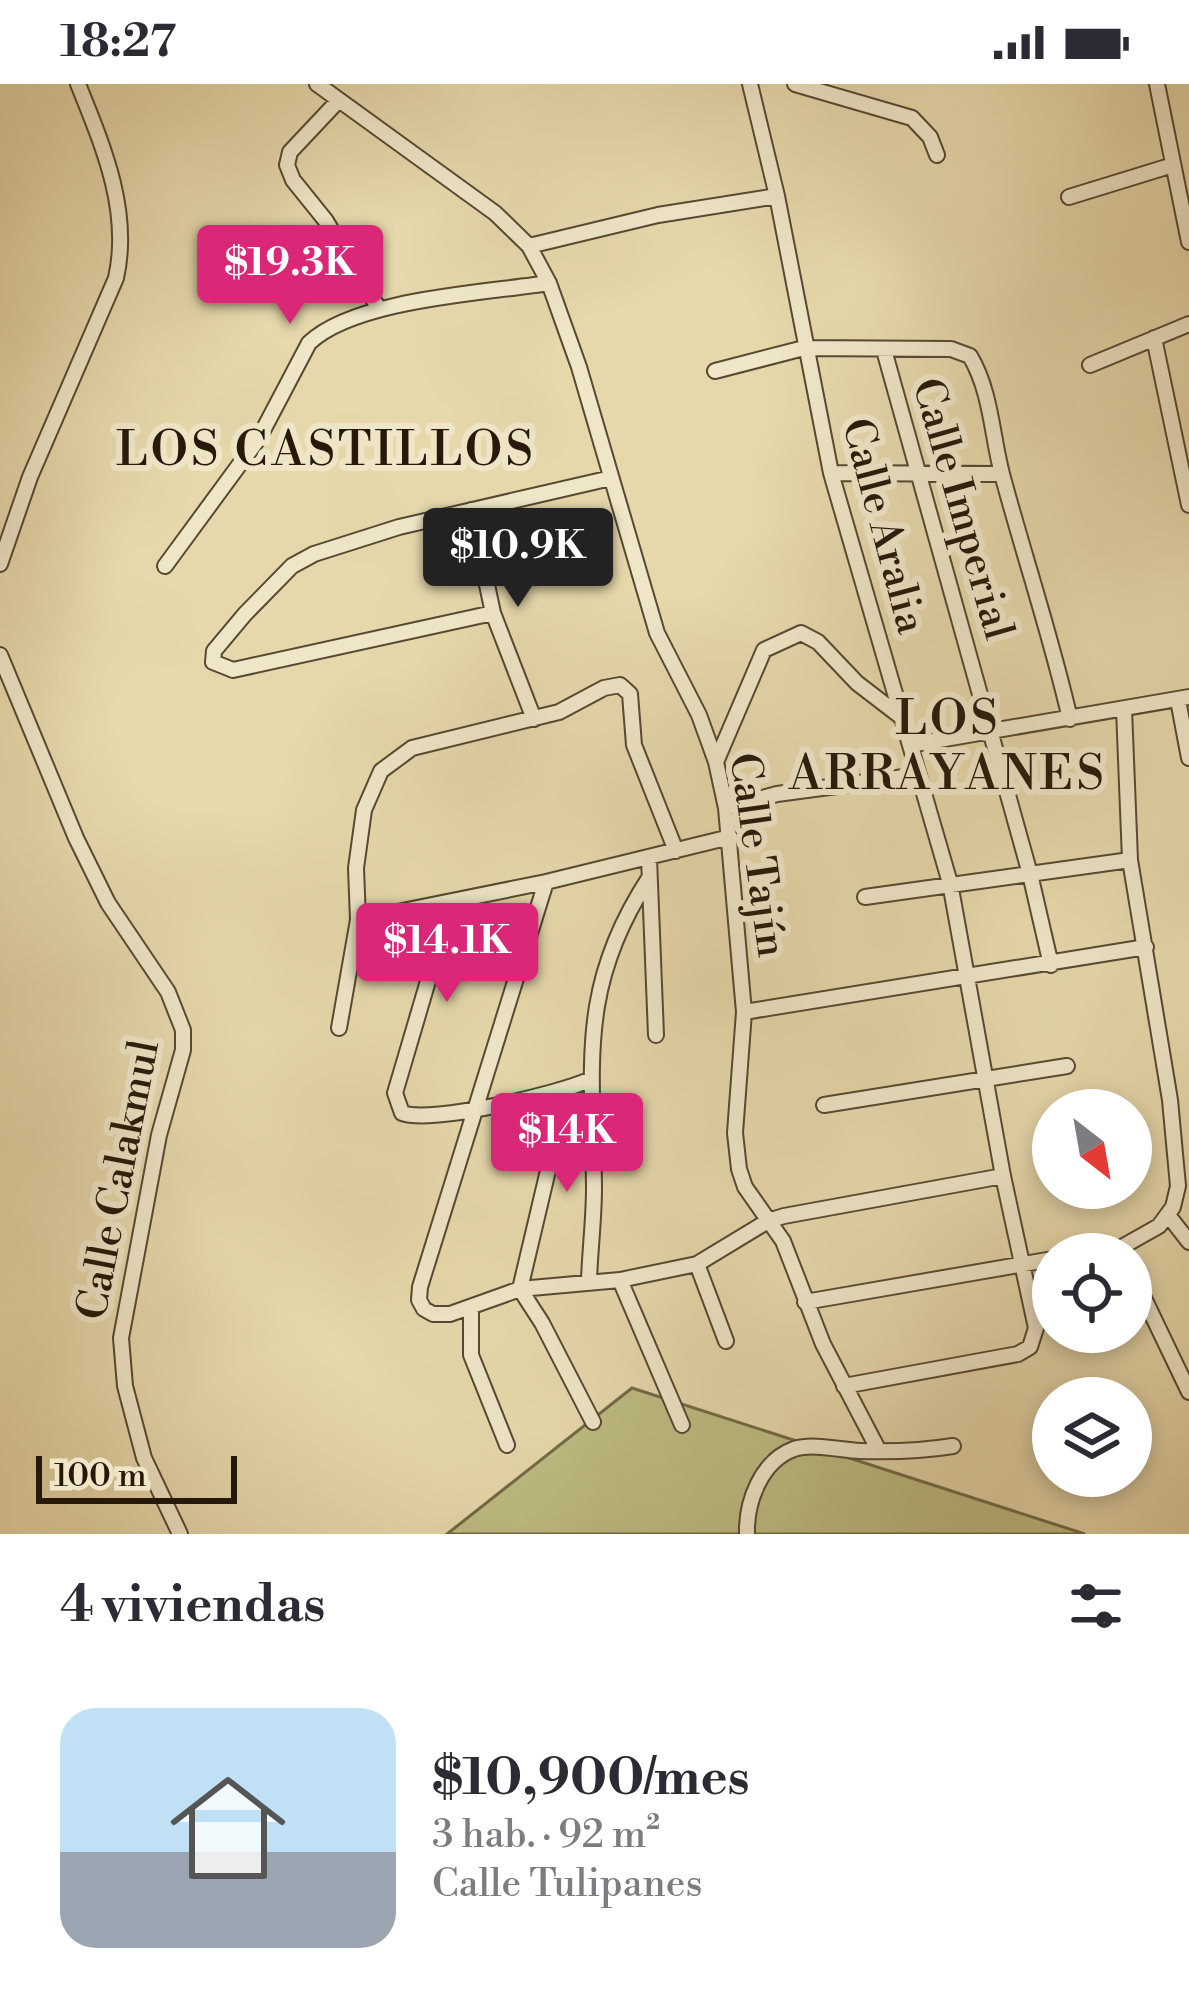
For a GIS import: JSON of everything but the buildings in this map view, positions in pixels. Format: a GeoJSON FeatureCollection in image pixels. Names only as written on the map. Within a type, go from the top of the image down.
{"type":"FeatureCollection","features":[{"type":"Feature","properties":{"kind":"street"},"geometry":{"type":"LineString","coordinates":[[0,565],[20,502],[122,255],[117,194],[78,84]]}},
{"type":"Feature","properties":{"kind":"street","name":"Calle Tajín"},"geometry":{"type":"LineString","coordinates":[[317,84],[495,212],[529,246],[549,283],[579,367],[657,633],[699,715],[726,808],[744,1012],[736,1150],[745,1187],[790,1256],[805,1302],[879,1451]]}},
{"type":"Feature","properties":{"kind":"street","name":"Calle Aralia"},"geometry":{"type":"LineString","coordinates":[[750,84],[777,196],[831,473],[950,883],[1036,1328],[1030,1348],[1018,1354],[844,1386]]}},
{"type":"Feature","properties":{"kind":"street"},"geometry":{"type":"LineString","coordinates":[[795,84],[912,118],[930,137],[937,154]]}},
{"type":"Feature","properties":{"kind":"street"},"geometry":{"type":"LineString","coordinates":[[1157,84],[1189,242]]}},
{"type":"Feature","properties":{"kind":"street"},"geometry":{"type":"LineString","coordinates":[[338,101],[290,152],[286,165],[333,231],[379,309]]}},
{"type":"Feature","properties":{"kind":"street"},"geometry":{"type":"LineString","coordinates":[[1069,197],[1173,165]]}},
{"type":"Feature","properties":{"kind":"street"},"geometry":{"type":"LineString","coordinates":[[529,246],[658,215],[777,196]]}},
{"type":"Feature","properties":{"kind":"street"},"geometry":{"type":"LineString","coordinates":[[165,566],[259,438],[309,343],[342,322],[379,309],[549,283]]}},
{"type":"Feature","properties":{"kind":"street"},"geometry":{"type":"LineString","coordinates":[[1090,364],[1189,324]]}},
{"type":"Feature","properties":{"kind":"street"},"geometry":{"type":"LineString","coordinates":[[1154,338],[1189,505]]}},
{"type":"Feature","properties":{"kind":"street"},"geometry":{"type":"LineString","coordinates":[[716,371],[804,348],[961,351],[970,356],[982,382],[1002,474],[1052,640],[1070,719]]}},
{"type":"Feature","properties":{"kind":"street","name":"Calle Imperial"},"geometry":{"type":"LineString","coordinates":[[884,350],[1051,965]]}},
{"type":"Feature","properties":{"kind":"street"},"geometry":{"type":"LineString","coordinates":[[831,473],[1002,474]]}},
{"type":"Feature","properties":{"kind":"street"},"geometry":{"type":"LineString","coordinates":[[493,613],[233,670],[217,666],[212,657],[245,614],[303,560],[340,544],[611,478]]}},
{"type":"Feature","properties":{"kind":"street"},"geometry":{"type":"LineString","coordinates":[[471,511],[493,613],[534,719]]}},
{"type":"Feature","properties":{"kind":"street"},"geometry":{"type":"LineString","coordinates":[[716,762],[764,650],[801,633],[818,642],[857,683],[900,716]]}},
{"type":"Feature","properties":{"kind":"street","name":"Calle Calakmul"},"geometry":{"type":"LineString","coordinates":[[0,655],[76,838],[108,903],[168,992],[183,1030],[183,1050],[159,1135],[121,1338],[125,1386],[144,1458],[180,1534]]}},
{"type":"Feature","properties":{"kind":"street"},"geometry":{"type":"LineString","coordinates":[[339,1028],[358,920],[356,868],[364,810],[381,771],[412,748],[534,719],[580,704],[604,688],[626,688],[632,702],[634,745],[676,851]]}},
{"type":"Feature","properties":{"kind":"street"},"geometry":{"type":"LineString","coordinates":[[910,745],[1183,699],[1189,758]]}},
{"type":"Feature","properties":{"kind":"street"},"geometry":{"type":"LineString","coordinates":[[1124,709],[1130,860],[1170,1100],[1178,1186],[1164,1221],[1147,1233]]}},
{"type":"Feature","properties":{"kind":"street"},"geometry":{"type":"LineString","coordinates":[[726,808],[777,794],[919,775]]}},
{"type":"Feature","properties":{"kind":"street"},"geometry":{"type":"LineString","coordinates":[[358,920],[546,882],[730,837]]}},
{"type":"Feature","properties":{"kind":"street"},"geometry":{"type":"LineString","coordinates":[[649,858],[656,1035]]}},
{"type":"Feature","properties":{"kind":"street"},"geometry":{"type":"LineString","coordinates":[[865,897],[1130,860]]}},
{"type":"Feature","properties":{"kind":"street"},"geometry":{"type":"LineString","coordinates":[[589,1280],[594,1190],[589,1081],[598,985],[628,910],[649,878]]}},
{"type":"Feature","properties":{"kind":"street"},"geometry":{"type":"LineString","coordinates":[[546,882],[419,1300],[433,1314],[470,1308],[520,1289],[620,1280],[697,1264],[768,1221],[1003,1176]]}},
{"type":"Feature","properties":{"kind":"street"},"geometry":{"type":"LineString","coordinates":[[451,903],[394,1093],[402,1113],[415,1118],[478,1108],[589,1081]]}},
{"type":"Feature","properties":{"kind":"street"},"geometry":{"type":"LineString","coordinates":[[744,1012],[1146,947]]}},
{"type":"Feature","properties":{"kind":"street"},"geometry":{"type":"LineString","coordinates":[[824,1105],[1067,1066]]}},
{"type":"Feature","properties":{"kind":"street"},"geometry":{"type":"LineString","coordinates":[[567,1090],[520,1289],[593,1422]]}},
{"type":"Feature","properties":{"kind":"street"},"geometry":{"type":"LineString","coordinates":[[1170,1100],[1189,1098]]}},
{"type":"Feature","properties":{"kind":"street"},"geometry":{"type":"LineString","coordinates":[[1164,1221],[1189,1242]]}},
{"type":"Feature","properties":{"kind":"street"},"geometry":{"type":"LineString","coordinates":[[805,1302],[1032,1262]]}},
{"type":"Feature","properties":{"kind":"street"},"geometry":{"type":"LineString","coordinates":[[697,1264],[726,1341]]}},
{"type":"Feature","properties":{"kind":"street"},"geometry":{"type":"LineString","coordinates":[[620,1280],[682,1425]]}},
{"type":"Feature","properties":{"kind":"street"},"geometry":{"type":"LineString","coordinates":[[470,1308],[471,1355],[507,1445]]}},
{"type":"Feature","properties":{"kind":"street"},"geometry":{"type":"LineString","coordinates":[[1152,1315],[1189,1392]]}},
{"type":"Feature","properties":{"kind":"street"},"geometry":{"type":"LineString","coordinates":[[747,1534],[752,1497],[769,1467],[783,1456],[809,1448],[879,1451],[953,1446]]}},
{"type":"Feature","properties":{"kind":"shaded area"},"geometry":{"type":"Polygon","coordinates":[[[632,1388],[1085,1534],[447,1534],[632,1388]]]}},
{"type":"Feature","properties":{"kind":"district","name":"LOS CASTILLOS"},"geometry":{"type":"Point","coordinates":[326,451]}},
{"type":"Feature","properties":{"kind":"district","name":"LOS ARRAYANES"},"geometry":{"type":"Point","coordinates":[948,748]}}]}
